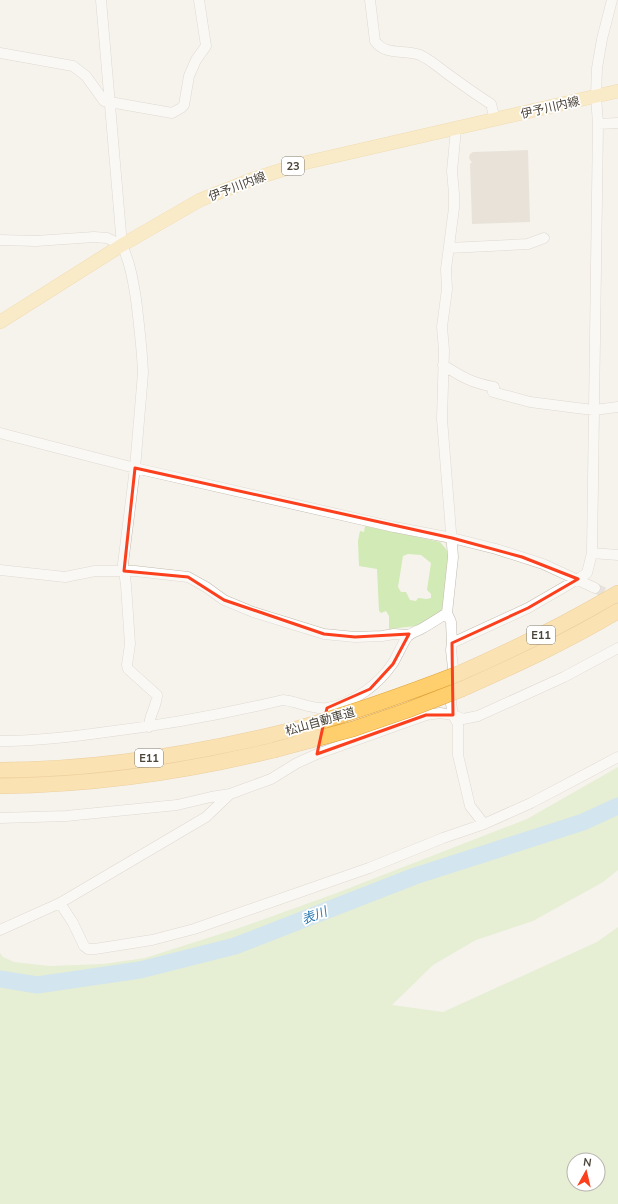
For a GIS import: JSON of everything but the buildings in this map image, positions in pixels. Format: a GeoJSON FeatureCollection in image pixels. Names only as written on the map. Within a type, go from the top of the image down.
{"type":"FeatureCollection","features":[{"type":"Feature","properties":{"kind":"highway","name":"松山自動車道"},"geometry":{"type":"LineString","coordinates":[[0,770],[88,766],[163,757],[222,746],[296,729],[349,714],[404,695],[460,673],[513,649],[584,613],[618,593]]}},
{"type":"Feature","properties":{"kind":"highway","name":"松山自動車道"},"geometry":{"type":"LineString","coordinates":[[0,786],[91,781],[164,772],[226,762],[353,729],[462,689],[520,664],[618,611]]}},
{"type":"Feature","properties":{"kind":"main road","name":"伊予川内線"},"geometry":{"type":"LineString","coordinates":[[0,322],[122,245],[200,200],[253,179],[304,163],[618,91]]}},
{"type":"Feature","properties":{"kind":"street"},"geometry":{"type":"LineString","coordinates":[[101,0],[122,245],[131,267],[142,340],[143,373],[135,468],[123,564],[130,644],[127,665],[128,669],[157,695],[157,702],[150,719],[149,727]]}},
{"type":"Feature","properties":{"kind":"street"},"geometry":{"type":"LineString","coordinates":[[0,53],[73,66],[86,76],[104,101],[172,113],[184,105],[190,76],[196,60],[206,46],[199,0]]}},
{"type":"Feature","properties":{"kind":"street"},"geometry":{"type":"LineString","coordinates":[[370,0],[375,41],[378,46],[382,49],[412,52],[427,59],[491,104],[495,120]]}},
{"type":"Feature","properties":{"kind":"street"},"geometry":{"type":"LineString","coordinates":[[452,643],[528,608],[578,579],[587,573],[592,553],[598,124],[596,96],[597,68],[602,39],[612,0]]}},
{"type":"Feature","properties":{"kind":"street"},"geometry":{"type":"LineString","coordinates":[[598,124],[618,123]]}},
{"type":"Feature","properties":{"kind":"street"},"geometry":{"type":"LineString","coordinates":[[456,129],[452,171],[454,208],[446,269],[447,289],[442,327],[444,365],[442,419],[453,557],[447,613],[451,622],[451,650],[453,668],[451,704],[453,715],[458,724],[458,752],[470,806],[484,824]]}},
{"type":"Feature","properties":{"kind":"street"},"geometry":{"type":"LineString","coordinates":[[0,240],[36,241],[94,237],[107,238],[122,245]]}},
{"type":"Feature","properties":{"kind":"street"},"geometry":{"type":"LineString","coordinates":[[449,248],[528,244],[544,238]]}},
{"type":"Feature","properties":{"kind":"street"},"geometry":{"type":"LineString","coordinates":[[444,365],[467,380],[494,388],[493,392],[530,402],[594,410],[618,407]]}},
{"type":"Feature","properties":{"kind":"street"},"geometry":{"type":"LineString","coordinates":[[0,433],[135,468],[394,527],[452,538],[543,564],[595,588]]}},
{"type":"Feature","properties":{"kind":"street"},"geometry":{"type":"LineString","coordinates":[[592,553],[618,555]]}},
{"type":"Feature","properties":{"kind":"street"},"geometry":{"type":"LineString","coordinates":[[0,570],[65,577],[95,571],[124,571],[188,577],[206,587],[224,600],[253,612],[324,634],[337,636],[408,635]]}},
{"type":"Feature","properties":{"kind":"street"},"geometry":{"type":"LineString","coordinates":[[1,739],[81,735],[149,727],[283,700],[314,707],[327,708],[346,702],[370,689],[393,664],[408,635],[447,613]]}},
{"type":"Feature","properties":{"kind":"street"},"geometry":{"type":"LineString","coordinates":[[0,818],[74,816],[177,805],[211,796],[230,794],[271,779],[317,754],[426,715],[440,713],[453,715],[463,719],[478,716],[564,677],[618,648]]}},
{"type":"Feature","properties":{"kind":"street"},"geometry":{"type":"LineString","coordinates":[[317,754],[327,708]]}},
{"type":"Feature","properties":{"kind":"street"},"geometry":{"type":"LineString","coordinates":[[60,903],[73,923],[84,946],[88,949],[152,940],[194,929],[244,913],[369,868],[444,838],[484,824],[531,804],[618,757]]}},
{"type":"Feature","properties":{"kind":"street"},"geometry":{"type":"LineString","coordinates":[[0,930],[60,903],[206,817],[230,794]]}},
{"type":"Feature","properties":{"kind":"highlighted area"},"geometry":{"type":"Polygon","coordinates":[[[135,468],[452,538],[522,557],[578,579],[528,608],[452,643],[453,715],[426,715],[317,754],[327,708],[370,689],[393,664],[409,634],[355,637],[324,634],[224,600],[188,577],[124,571],[135,468]]]}},
{"type":"Feature","properties":{"kind":"green space"},"geometry":{"type":"Polygon","coordinates":[[[365,526],[440,542],[449,555],[444,612],[416,626],[389,629],[389,616],[386,611],[381,613],[379,611],[377,569],[359,566],[358,541],[360,531],[364,532],[365,526]],[[408,554],[403,556],[398,587],[401,592],[406,592],[410,600],[416,601],[418,598],[431,598],[431,594],[427,590],[431,563],[421,555],[408,554]]]}},
{"type":"Feature","properties":{"kind":"green space"},"geometry":{"type":"Polygon","coordinates":[[[618,767],[618,870],[603,882],[533,921],[476,940],[433,965],[392,1005],[443,1012],[597,942],[618,927],[618,1204],[0,1204],[0,953],[3,957],[14,962],[49,966],[104,964],[145,958],[239,928],[334,894],[527,819],[618,767]]]}},
{"type":"Feature","properties":{"kind":"waterway","name":"表川"},"geometry":{"type":"LineString","coordinates":[[0,979],[37,985],[140,970],[235,946],[415,876],[583,822],[618,806]]}},
{"type":"Feature","properties":{"kind":"tunnel"},"geometry":{"type":"LineString","coordinates":[[595,588],[616,598]]}}]}
